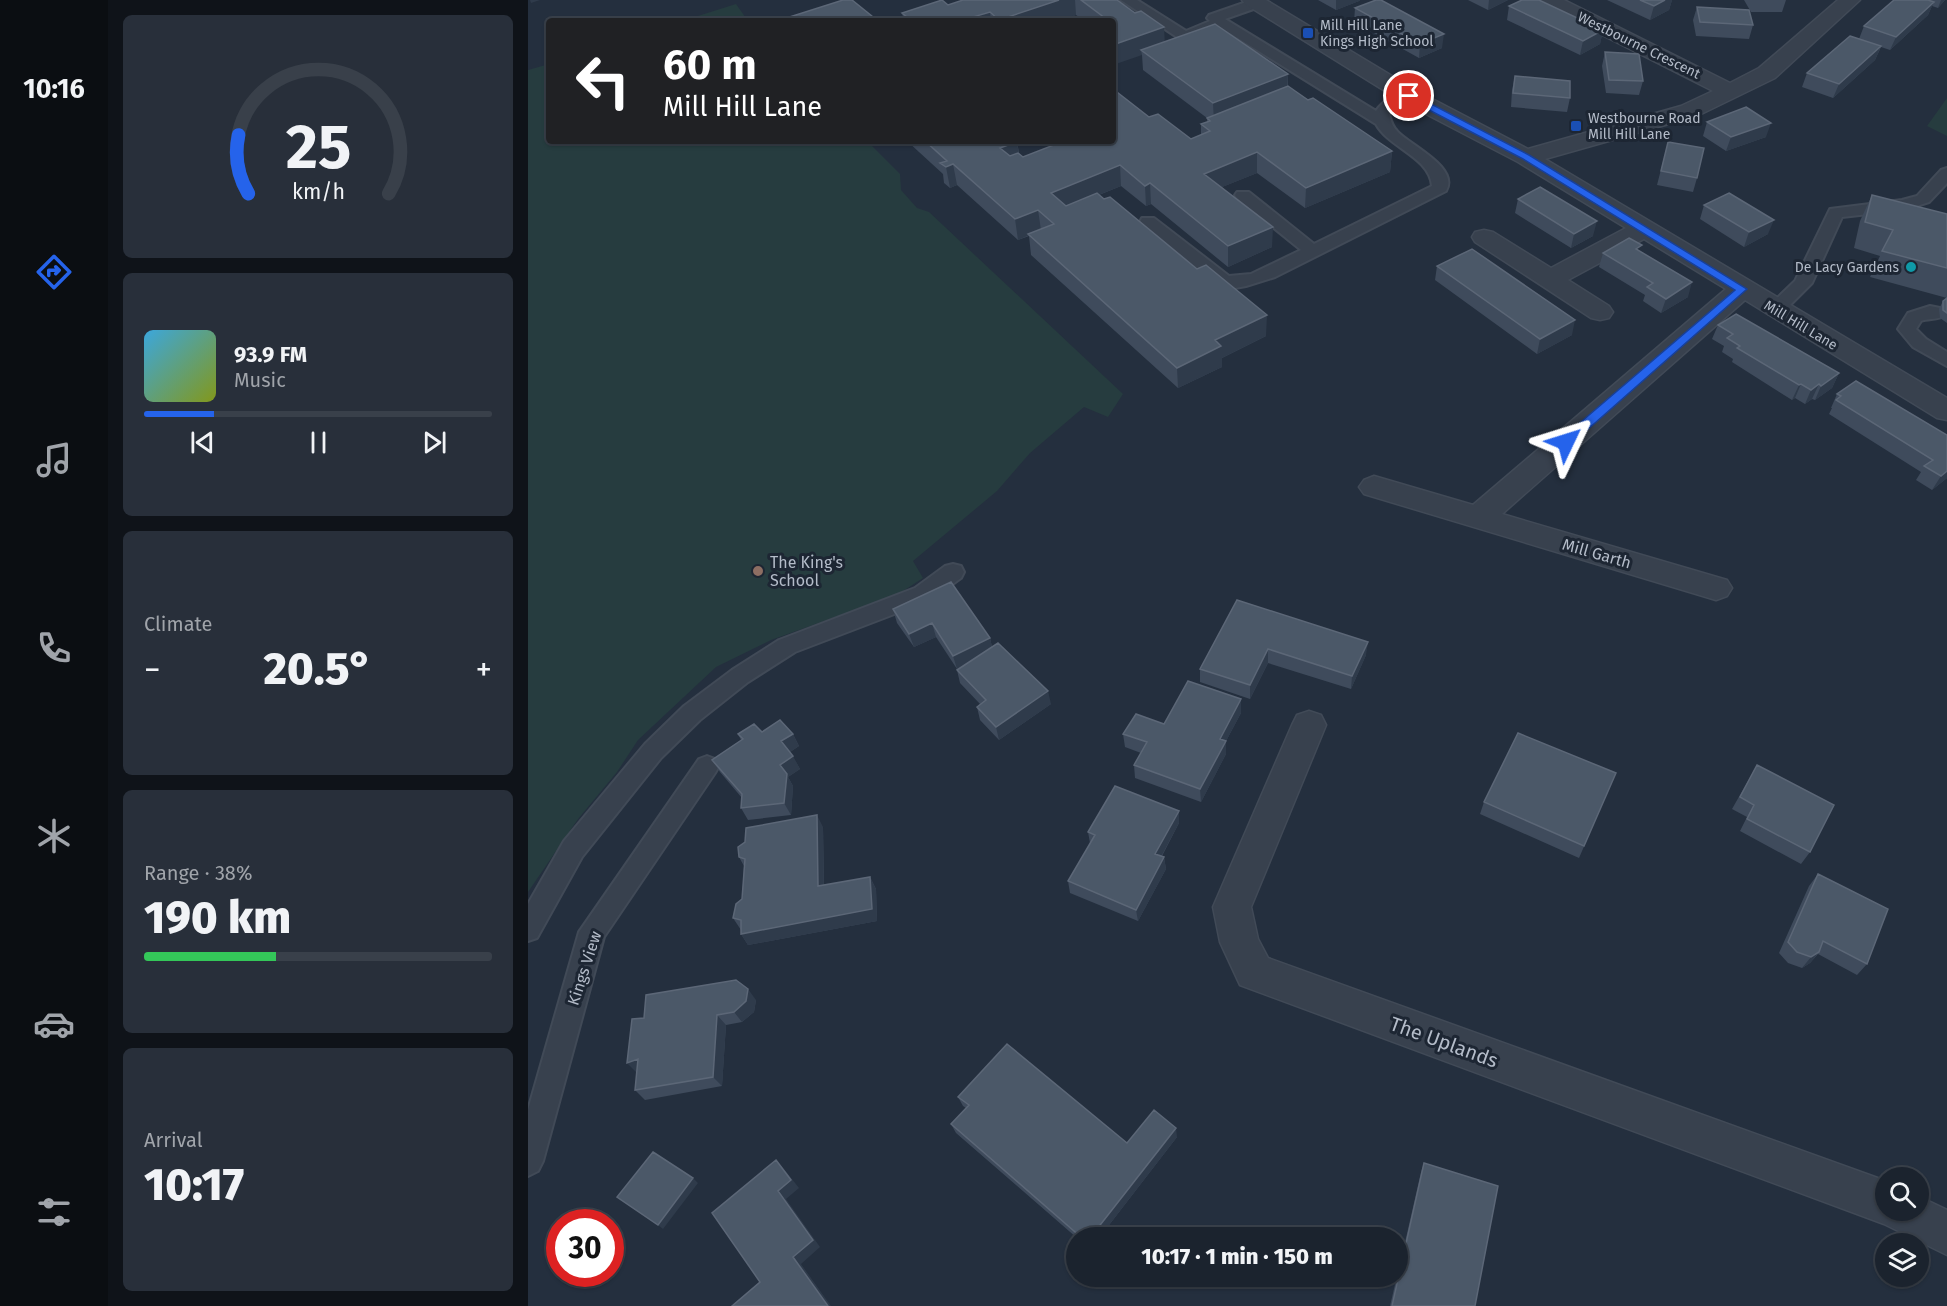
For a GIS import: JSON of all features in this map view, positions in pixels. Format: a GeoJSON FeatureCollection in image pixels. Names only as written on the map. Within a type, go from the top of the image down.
{"type":"FeatureCollection","features":[{"type":"Feature","properties":{"kind":"street","name":"Westbourne Crescent"},"geometry":{"type":"LineString","coordinates":[[1548,0],[1730,91]]}},
{"type":"Feature","properties":{"kind":"street","name":"Mill Hill Lane"},"geometry":{"type":"LineString","coordinates":[[1255,2],[1409,96],[1526,157],[1775,310],[1947,411]]}},
{"type":"Feature","properties":{"kind":"street"},"geometry":{"type":"LineString","coordinates":[[1526,157],[1689,111],[1767,73],[1842,2]]}},
{"type":"Feature","properties":{"kind":"street"},"geometry":{"type":"LineString","coordinates":[[1550,279],[1643,229]]}},
{"type":"Feature","properties":{"kind":"street"},"geometry":{"type":"LineString","coordinates":[[1484,237],[1600,312]]}},
{"type":"Feature","properties":{"kind":"street"},"geometry":{"type":"LineString","coordinates":[[1478,518],[1742,289]]}},
{"type":"Feature","properties":{"kind":"street","name":"Mill Garth"},"geometry":{"type":"LineString","coordinates":[[1374,487],[1716,588]]}},
{"type":"Feature","properties":{"kind":"street","name":"The Uplands"},"geometry":{"type":"LineString","coordinates":[[1309,725],[1232,907],[1239,942],[1254,972],[1875,1199]]}},
{"type":"Feature","properties":{"kind":"street"},"geometry":{"type":"LineString","coordinates":[[1922,1221],[1947,1233]]}},
{"type":"Feature","properties":{"kind":"lane"},"geometry":{"type":"LineString","coordinates":[[1128,0],[1185,36],[1221,22]]}},
{"type":"Feature","properties":{"kind":"lane"},"geometry":{"type":"LineString","coordinates":[[1148,222],[1224,281],[1235,284],[1250,281],[1440,188],[1441,181],[1438,174],[1427,160],[1400,143],[1382,121],[1214,18],[1255,2]]}},
{"type":"Feature","properties":{"kind":"lane"},"geometry":{"type":"LineString","coordinates":[[1382,121],[1381,114],[1387,106],[1409,96]]}},
{"type":"Feature","properties":{"kind":"lane"},"geometry":{"type":"LineString","coordinates":[[1775,310],[1803,284],[1836,213],[1904,205],[1923,199],[1947,173]]}},
{"type":"Feature","properties":{"kind":"lane"},"geometry":{"type":"LineString","coordinates":[[1243,195],[1313,251]]}},
{"type":"Feature","properties":{"kind":"lane"},"geometry":{"type":"LineString","coordinates":[[1938,313],[1930,312],[1914,316],[1908,329],[1910,336],[1947,360]]}},
{"type":"Feature","properties":{"kind":"lane"},"geometry":{"type":"LineString","coordinates":[[528,929],[573,849],[653,751],[692,713],[740,676],[787,646],[923,594],[953,572]]}},
{"type":"Feature","properties":{"kind":"lane","name":"Kings View"},"geometry":{"type":"LineString","coordinates":[[528,1161],[592,932],[707,766]]}},
{"type":"Feature","properties":{"kind":"green space"},"geometry":{"type":"Polygon","coordinates":[[[736,4],[746,18],[692,18],[736,4]]]}},
{"type":"Feature","properties":{"kind":"green space"},"geometry":{"type":"Polygon","coordinates":[[[546,65],[546,144],[870,144],[900,174],[901,190],[917,208],[929,212],[1123,394],[1108,417],[1084,407],[1030,453],[997,491],[913,561],[923,578],[897,595],[771,640],[716,667],[638,740],[617,772],[578,819],[528,892],[528,70],[546,65]]]}},
{"type":"Feature","properties":{"kind":"green space"},"geometry":{"type":"Polygon","coordinates":[[[1947,98],[1947,136],[1927,126],[1947,98]]]}},
{"type":"Feature","properties":{"kind":"building"},"geometry":{"type":"Polygon","coordinates":[[[843,0],[852,0],[874,18],[786,18],[843,0]]]}},
{"type":"Feature","properties":{"kind":"building"},"geometry":{"type":"Polygon","coordinates":[[[942,0],[948,5],[963,0],[1059,0],[1005,18],[997,18],[990,12],[969,18],[908,18],[902,13],[942,0]]]}},
{"type":"Feature","properties":{"kind":"building"},"geometry":{"type":"Polygon","coordinates":[[[1081,0],[1117,0],[1135,13],[1141,11],[1164,27],[1116,44],[1116,18],[1105,18],[1081,0]]]}},
{"type":"Feature","properties":{"kind":"building"},"geometry":{"type":"Polygon","coordinates":[[[1381,0],[1444,34],[1420,44],[1355,8],[1381,0]]]}},
{"type":"Feature","properties":{"kind":"building"},"geometry":{"type":"Polygon","coordinates":[[[1522,0],[1539,0],[1603,30],[1583,41],[1509,6],[1522,0]]]}},
{"type":"Feature","properties":{"kind":"building"},"geometry":{"type":"Polygon","coordinates":[[[1640,0],[1665,0],[1654,6],[1640,0]]]}},
{"type":"Feature","properties":{"kind":"building"},"geometry":{"type":"Polygon","coordinates":[[[1894,0],[1934,2],[1896,37],[1864,26],[1894,0]]]}},
{"type":"Feature","properties":{"kind":"building"},"geometry":{"type":"Polygon","coordinates":[[[1697,7],[1749,10],[1753,25],[1700,22],[1697,7]]]}},
{"type":"Feature","properties":{"kind":"building"},"geometry":{"type":"Polygon","coordinates":[[[1215,24],[1288,74],[1213,103],[1141,50],[1215,24]]]}},
{"type":"Feature","properties":{"kind":"building"},"geometry":{"type":"Polygon","coordinates":[[[1850,36],[1881,46],[1839,84],[1807,73],[1850,36]]]}},
{"type":"Feature","properties":{"kind":"building"},"geometry":{"type":"Polygon","coordinates":[[[1605,52],[1639,54],[1643,81],[1609,80],[1605,52]]]}},
{"type":"Feature","properties":{"kind":"building"},"geometry":{"type":"Polygon","coordinates":[[[1515,76],[1570,81],[1570,98],[1513,93],[1515,76]]]}},
{"type":"Feature","properties":{"kind":"building"},"geometry":{"type":"Polygon","coordinates":[[[1288,86],[1308,100],[1313,98],[1392,151],[1306,188],[1257,152],[1204,174],[1273,227],[1228,246],[1150,183],[1145,186],[1120,165],[1051,193],[1066,206],[1097,193],[1104,199],[1110,197],[1197,269],[1206,265],[1267,315],[1215,340],[1221,346],[1177,368],[1028,234],[1054,224],[1038,210],[1015,219],[953,164],[946,167],[940,163],[947,161],[928,144],[1011,144],[1000,148],[1010,156],[1018,153],[1023,157],[1056,144],[1116,144],[1116,91],[1149,117],[1158,114],[1191,139],[1210,131],[1201,124],[1210,121],[1207,118],[1288,86]]]}},
{"type":"Feature","properties":{"kind":"building"},"geometry":{"type":"Polygon","coordinates":[[[1746,107],[1771,123],[1731,137],[1707,122],[1746,107]]]}},
{"type":"Feature","properties":{"kind":"building"},"geometry":{"type":"Polygon","coordinates":[[[1668,142],[1704,148],[1697,178],[1661,171],[1668,142]]]}},
{"type":"Feature","properties":{"kind":"building"},"geometry":{"type":"Polygon","coordinates":[[[1540,187],[1597,221],[1574,234],[1518,199],[1540,187]]]}},
{"type":"Feature","properties":{"kind":"building"},"geometry":{"type":"Polygon","coordinates":[[[1729,193],[1774,220],[1749,232],[1704,205],[1729,193]]]}},
{"type":"Feature","properties":{"kind":"building"},"geometry":{"type":"Polygon","coordinates":[[[1872,195],[1947,214],[1947,268],[1882,251],[1893,230],[1865,222],[1872,195]]]}},
{"type":"Feature","properties":{"kind":"building"},"geometry":{"type":"Polygon","coordinates":[[[1629,238],[1642,245],[1636,249],[1692,282],[1666,299],[1647,287],[1653,283],[1603,253],[1629,238]]]}},
{"type":"Feature","properties":{"kind":"building"},"geometry":{"type":"Polygon","coordinates":[[[1472,249],[1575,320],[1540,339],[1437,266],[1472,249]]]}},
{"type":"Feature","properties":{"kind":"building"},"geometry":{"type":"Polygon","coordinates":[[[1947,298],[1947,313],[1943,310],[1943,301],[1947,298]]]}},
{"type":"Feature","properties":{"kind":"building"},"geometry":{"type":"Polygon","coordinates":[[[1736,314],[1839,373],[1811,390],[1799,385],[1737,348],[1740,346],[1727,338],[1733,334],[1718,325],[1736,314]]]}},
{"type":"Feature","properties":{"kind":"building"},"geometry":{"type":"Polygon","coordinates":[[[1856,381],[1947,435],[1947,471],[1941,476],[1924,466],[1933,460],[1836,400],[1841,396],[1837,394],[1856,381]]]}},
{"type":"Feature","properties":{"kind":"building"},"geometry":{"type":"Polygon","coordinates":[[[951,582],[990,638],[953,656],[932,623],[909,634],[893,609],[951,582]]]}},
{"type":"Feature","properties":{"kind":"building"},"geometry":{"type":"Polygon","coordinates":[[[1237,600],[1368,642],[1352,676],[1268,649],[1250,685],[1200,669],[1237,600]]]}},
{"type":"Feature","properties":{"kind":"building"},"geometry":{"type":"Polygon","coordinates":[[[998,643],[1048,691],[996,727],[977,707],[986,700],[957,670],[998,643]]]}},
{"type":"Feature","properties":{"kind":"building"},"geometry":{"type":"Polygon","coordinates":[[[1188,681],[1241,699],[1220,739],[1226,741],[1200,789],[1134,765],[1147,742],[1123,734],[1136,714],[1164,724],[1188,681]]]}},
{"type":"Feature","properties":{"kind":"building"},"geometry":{"type":"Polygon","coordinates":[[[780,720],[793,734],[781,741],[793,756],[780,765],[787,774],[784,803],[741,808],[742,794],[712,760],[743,739],[738,734],[754,724],[762,732],[780,720]]]}},
{"type":"Feature","properties":{"kind":"building"},"geometry":{"type":"Polygon","coordinates":[[[1518,733],[1616,773],[1584,846],[1484,802],[1518,733]]]}},
{"type":"Feature","properties":{"kind":"building"},"geometry":{"type":"Polygon","coordinates":[[[1757,765],[1834,805],[1810,852],[1747,819],[1754,805],[1740,797],[1757,765]]]}},
{"type":"Feature","properties":{"kind":"building"},"geometry":{"type":"Polygon","coordinates":[[[1115,786],[1179,811],[1155,854],[1164,857],[1136,910],[1068,881],[1095,835],[1088,832],[1115,786]]]}},
{"type":"Feature","properties":{"kind":"building"},"geometry":{"type":"Polygon","coordinates":[[[817,815],[818,886],[870,877],[872,909],[741,934],[741,920],[733,918],[736,904],[742,899],[745,859],[739,857],[738,847],[745,842],[746,828],[817,815]]]}},
{"type":"Feature","properties":{"kind":"building"},"geometry":{"type":"Polygon","coordinates":[[[1818,874],[1888,909],[1867,964],[1823,941],[1819,952],[1811,957],[1797,952],[1788,942],[1818,874]]]}},
{"type":"Feature","properties":{"kind":"building"},"geometry":{"type":"Polygon","coordinates":[[[736,980],[748,989],[746,1001],[734,1012],[717,1015],[713,1077],[635,1090],[638,1059],[627,1063],[632,1019],[644,1018],[646,995],[736,980]]]}},
{"type":"Feature","properties":{"kind":"building"},"geometry":{"type":"Polygon","coordinates":[[[1007,1044],[1127,1143],[1154,1110],[1176,1128],[1099,1227],[1069,1227],[951,1124],[969,1105],[958,1097],[1007,1044]]]}},
{"type":"Feature","properties":{"kind":"building"},"geometry":{"type":"Polygon","coordinates":[[[653,1152],[693,1178],[658,1225],[617,1197],[653,1152]]]}},
{"type":"Feature","properties":{"kind":"building"},"geometry":{"type":"Polygon","coordinates":[[[776,1160],[791,1180],[778,1191],[813,1240],[793,1257],[828,1306],[732,1306],[760,1282],[712,1213],[776,1160]]]}},
{"type":"Feature","properties":{"kind":"building"},"geometry":{"type":"Polygon","coordinates":[[[1424,1163],[1498,1186],[1475,1306],[1392,1306],[1396,1287],[1408,1287],[1408,1234],[1424,1163]]]}},
{"type":"Feature","properties":{"kind":"place","name":"Mill Hill Lane Kings High School"},"geometry":{"type":"Point","coordinates":[1308,33]}},
{"type":"Feature","properties":{"kind":"place","name":"Westbourne Road Mill Hill Lane"},"geometry":{"type":"Point","coordinates":[1576,126]}},
{"type":"Feature","properties":{"kind":"place","name":"De Lacy Gardens"},"geometry":{"type":"Point","coordinates":[1911,267]}},
{"type":"Feature","properties":{"kind":"place","name":"The King's School"},"geometry":{"type":"Point","coordinates":[758,571]}},
{"type":"Feature","properties":{"kind":"route"},"geometry":{"type":"LineString","coordinates":[[1409,96],[1526,157],[1742,289],[1566,442]]}}]}
